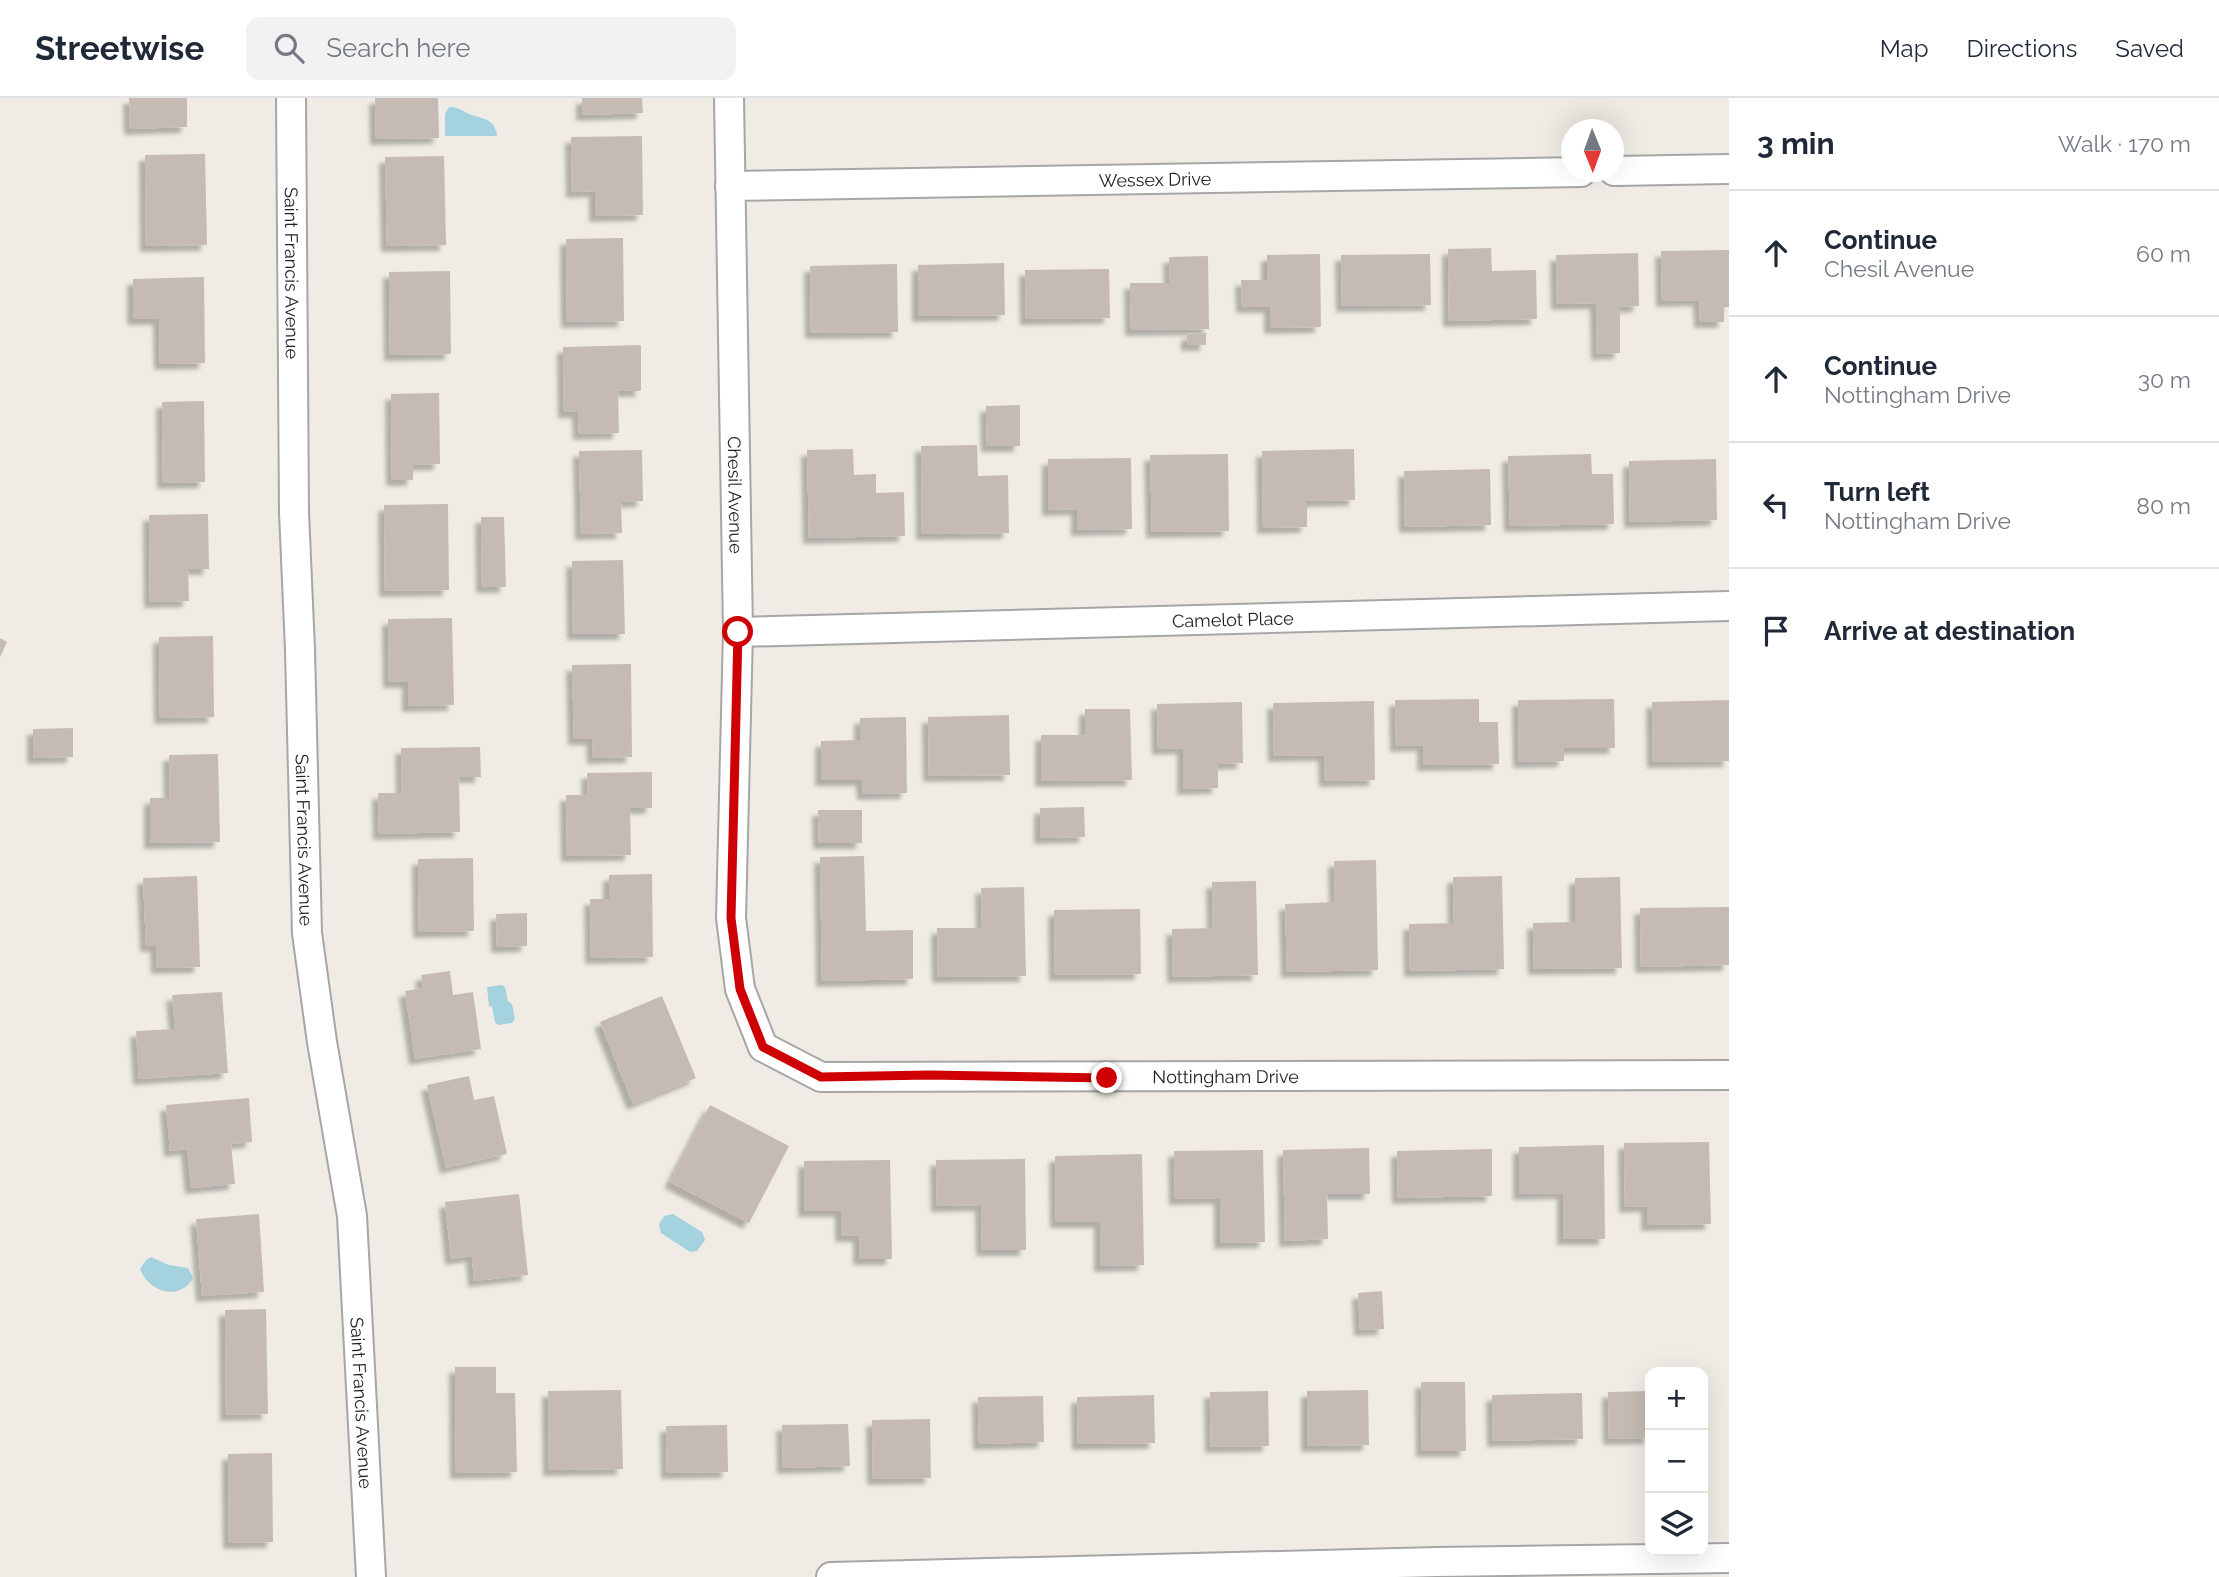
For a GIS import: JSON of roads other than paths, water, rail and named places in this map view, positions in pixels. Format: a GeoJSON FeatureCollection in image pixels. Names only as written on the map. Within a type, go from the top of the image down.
{"type":"FeatureCollection","features":[{"type":"Feature","properties":{"kind":"street","name":"Saint Francis Avenue"},"geometry":{"type":"LineString","coordinates":[[291,98],[294,512],[307,933],[322,1042],[352,1216],[372,1577]]}},
{"type":"Feature","properties":{"kind":"street","name":"Chesil Avenue"},"geometry":{"type":"LineString","coordinates":[[729,98],[738,632],[732,893]]}},
{"type":"Feature","properties":{"kind":"street"},"geometry":{"type":"LineString","coordinates":[[1624,171],[1729,169]]}},
{"type":"Feature","properties":{"kind":"street","name":"Wessex Drive"},"geometry":{"type":"LineString","coordinates":[[730,186],[1561,172]]}},
{"type":"Feature","properties":{"kind":"street","name":"Camelot Place"},"geometry":{"type":"LineString","coordinates":[[738,632],[1729,606]]}},
{"type":"Feature","properties":{"kind":"street","name":"Nottingham Drive"},"geometry":{"type":"LineString","coordinates":[[732,893],[731,918],[740,989],[763,1047],[821,1077],[1729,1074]]}},
{"type":"Feature","properties":{"kind":"street"},"geometry":{"type":"LineString","coordinates":[[831,1577],[1437,1570],[1729,1558]]}},
{"type":"Feature","properties":{"kind":"water"},"geometry":{"type":"Polygon","coordinates":[[[449,107],[489,121],[497,136],[445,136],[445,114],[449,107]]]}},
{"type":"Feature","properties":{"kind":"water"},"geometry":{"type":"Polygon","coordinates":[[[487,987],[505,987],[508,1001],[512,1004],[515,1019],[512,1023],[498,1025],[492,1007],[489,1006],[487,987]]]}},
{"type":"Feature","properties":{"kind":"water"},"geometry":{"type":"Polygon","coordinates":[[[673,1214],[702,1232],[705,1240],[697,1251],[690,1252],[661,1233],[659,1224],[664,1216],[673,1214]]]}},
{"type":"Feature","properties":{"kind":"water"},"geometry":{"type":"Polygon","coordinates":[[[151,1257],[169,1265],[188,1268],[193,1278],[180,1290],[173,1292],[157,1288],[144,1277],[140,1269],[151,1257]]]}}]}
